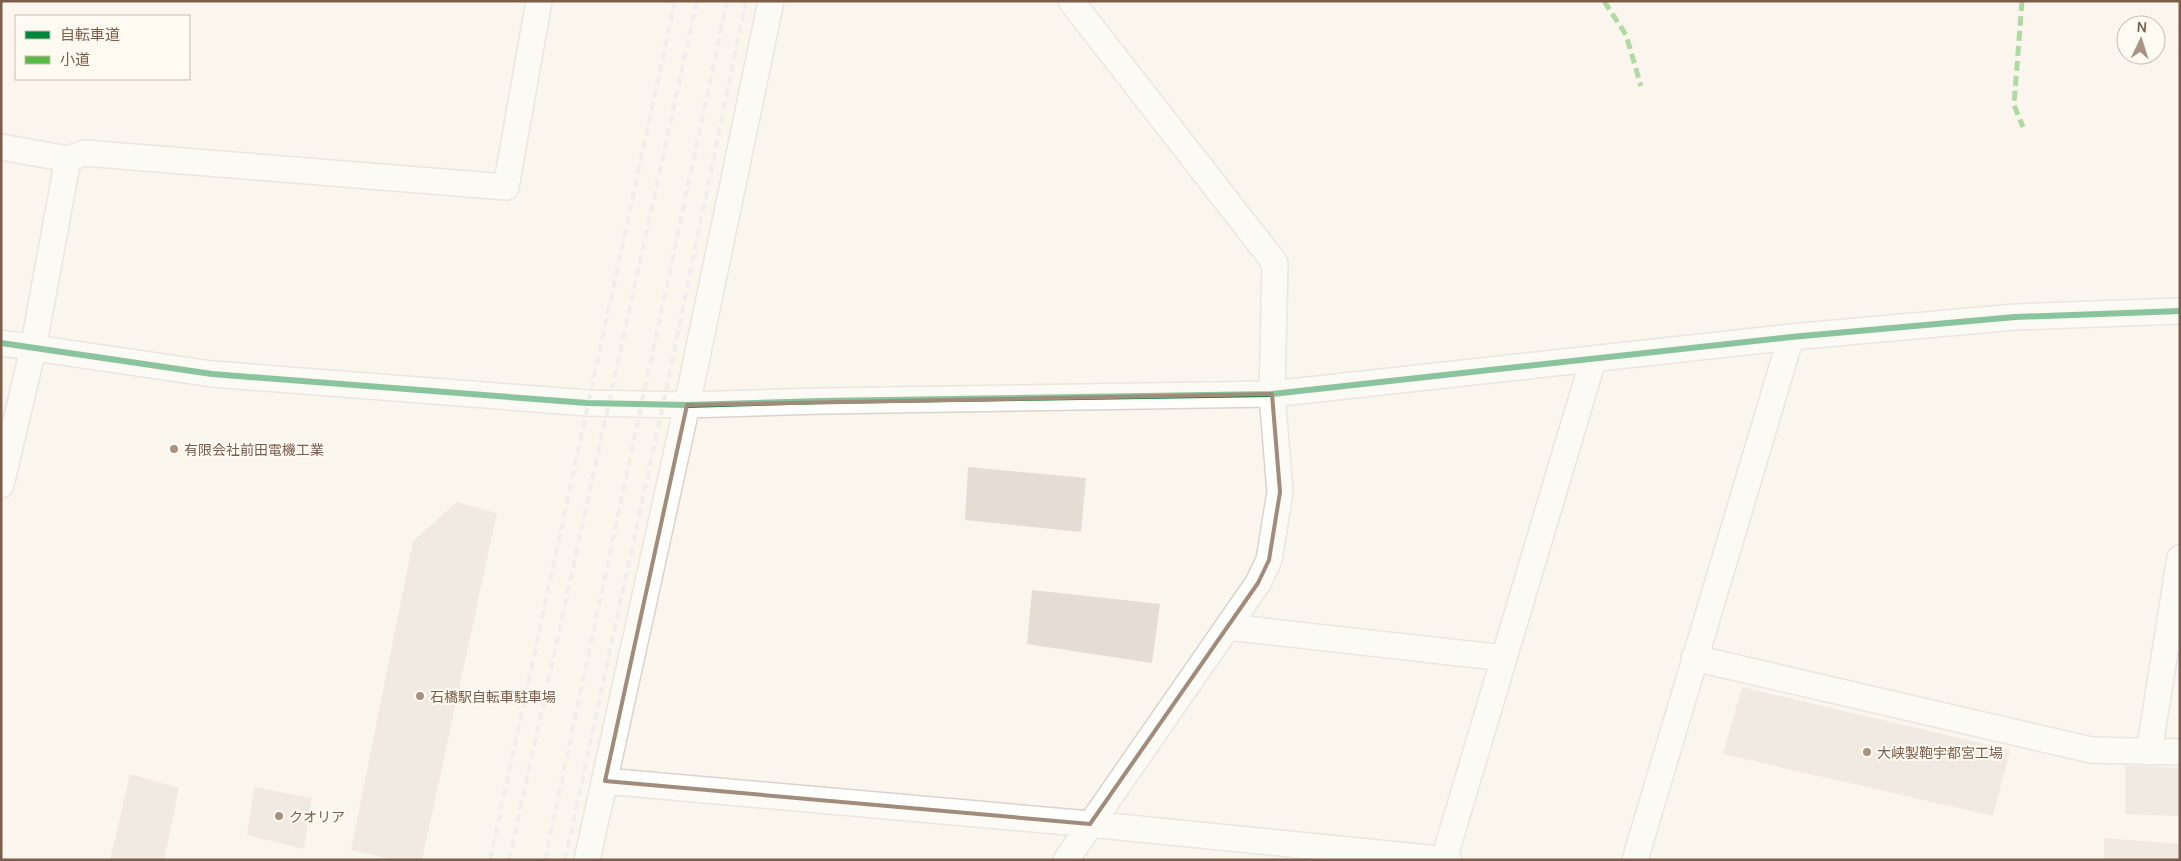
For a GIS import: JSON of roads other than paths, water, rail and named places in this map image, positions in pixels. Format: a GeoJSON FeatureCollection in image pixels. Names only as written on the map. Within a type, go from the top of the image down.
{"type":"FeatureCollection","features":[{"type":"Feature","properties":{"kind":"street"},"geometry":{"type":"LineString","coordinates":[[1,147],[68,159],[84,152],[506,187],[539,1]]}},
{"type":"Feature","properties":{"kind":"street"},"geometry":{"type":"LineString","coordinates":[[587,860],[687,406],[771,1]]}},
{"type":"Feature","properties":{"kind":"street"},"geometry":{"type":"LineString","coordinates":[[1066,860],[1258,583],[1270,552],[1280,492],[1272,394],[1275,263],[1071,1]]}},
{"type":"Feature","properties":{"kind":"street"},"geometry":{"type":"LineString","coordinates":[[1,486],[33,349],[68,159]]}},
{"type":"Feature","properties":{"kind":"street"},"geometry":{"type":"LineString","coordinates":[[1,343],[212,374],[588,403],[687,406],[822,401],[1272,394],[1791,337],[2014,317],[2180,311]]}},
{"type":"Feature","properties":{"kind":"street"},"geometry":{"type":"LineString","coordinates":[[1635,860],[1791,337]]}},
{"type":"Feature","properties":{"kind":"street"},"geometry":{"type":"LineString","coordinates":[[1444,859],[1593,360]]}},
{"type":"Feature","properties":{"kind":"street"},"geometry":{"type":"LineString","coordinates":[[2149,752],[2180,558]]}},
{"type":"Feature","properties":{"kind":"street"},"geometry":{"type":"LineString","coordinates":[[1228,627],[1504,658]]}},
{"type":"Feature","properties":{"kind":"street"},"geometry":{"type":"LineString","coordinates":[[1694,658],[2091,750],[2180,752]]}},
{"type":"Feature","properties":{"kind":"street"},"geometry":{"type":"LineString","coordinates":[[605,781],[1090,824],[1449,860]]}},
{"type":"Feature","properties":{"kind":"railway"},"geometry":{"type":"LineString","coordinates":[[490,860],[675,1]]}},
{"type":"Feature","properties":{"kind":"railway"},"geometry":{"type":"LineString","coordinates":[[509,860],[697,1]]}},
{"type":"Feature","properties":{"kind":"railway"},"geometry":{"type":"LineString","coordinates":[[545,860],[727,1]]}},
{"type":"Feature","properties":{"kind":"railway"},"geometry":{"type":"LineString","coordinates":[[565,860],[665,395],[746,1]]}},
{"type":"Feature","properties":{"kind":"place","name":"有限会社前田電機工業"},"geometry":{"type":"Point","coordinates":[174,449]}},
{"type":"Feature","properties":{"kind":"place","name":"石橋駅自転車駐車場"},"geometry":{"type":"Point","coordinates":[420,696]}},
{"type":"Feature","properties":{"kind":"place","name":"大峡製鞄宇都宮工場"},"geometry":{"type":"Point","coordinates":[1867,752]}},
{"type":"Feature","properties":{"kind":"place","name":"クオリア"},"geometry":{"type":"Point","coordinates":[279,816]}}]}
